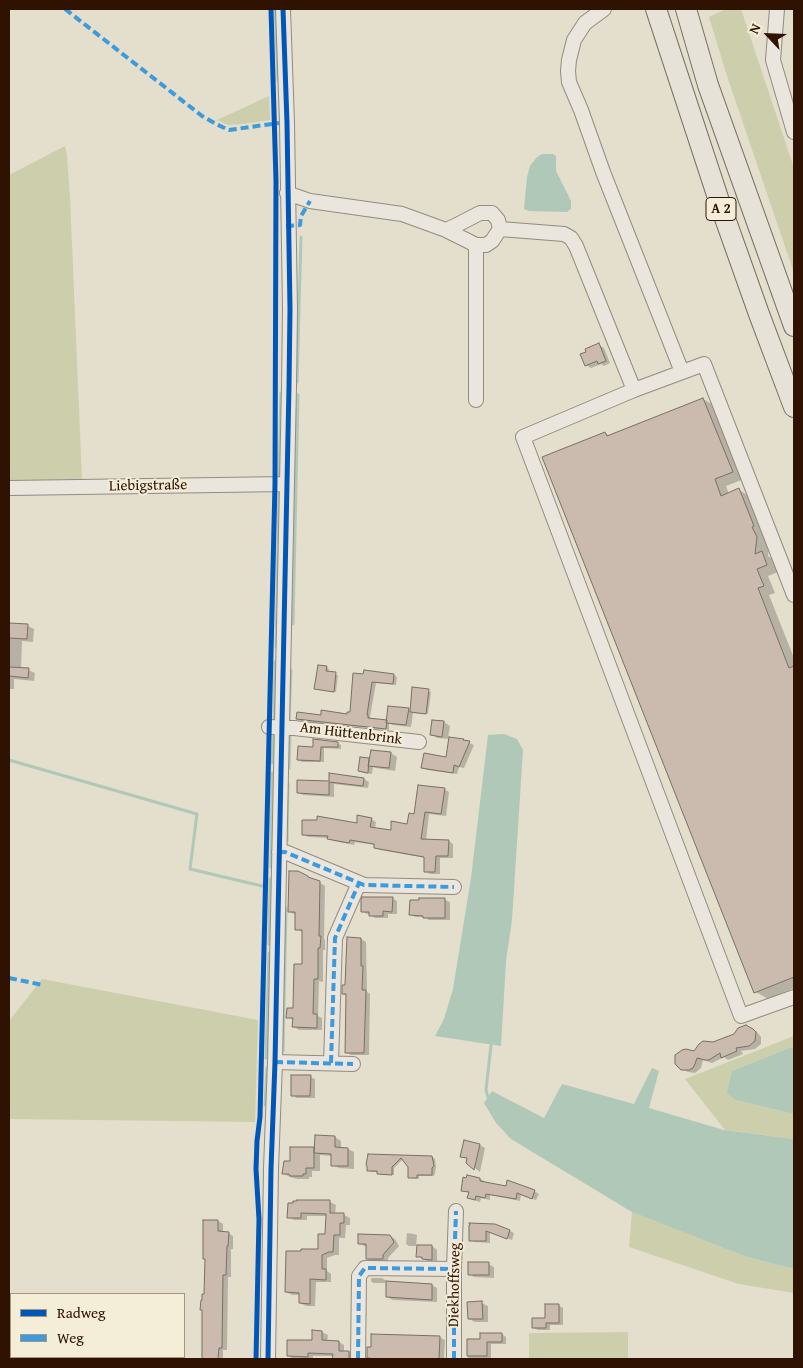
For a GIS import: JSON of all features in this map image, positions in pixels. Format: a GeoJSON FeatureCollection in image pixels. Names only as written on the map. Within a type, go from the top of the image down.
{"type":"FeatureCollection","features":[{"type":"Feature","properties":{"kind":"highway","name":"A 2"},"geometry":{"type":"LineString","coordinates":[[656,9],[720,206],[794,407]]}},
{"type":"Feature","properties":{"kind":"highway","name":"A 2"},"geometry":{"type":"LineString","coordinates":[[686,9],[708,85],[794,326]]}},
{"type":"Feature","properties":{"kind":"street","name":"Am Hüttenbrink"},"geometry":{"type":"LineString","coordinates":[[268,1359],[271,1170],[266,1117],[275,1062],[271,949],[272,873],[279,852],[274,769],[277,658],[287,484],[290,309],[283,9]]}},
{"type":"Feature","properties":{"kind":"street"},"geometry":{"type":"LineString","coordinates":[[604,9],[585,23],[574,40],[569,60],[569,82],[682,372]]}},
{"type":"Feature","properties":{"kind":"street"},"geometry":{"type":"LineString","coordinates":[[777,9],[773,60],[794,132]]}},
{"type":"Feature","properties":{"kind":"street"},"geometry":{"type":"LineString","coordinates":[[287,193],[310,201],[402,214],[446,230],[476,245],[486,245],[492,241],[500,229],[498,220],[492,214],[480,213],[446,230]]}},
{"type":"Feature","properties":{"kind":"street"},"geometry":{"type":"LineString","coordinates":[[500,229],[564,234],[571,238],[576,246],[634,390]]}},
{"type":"Feature","properties":{"kind":"street"},"geometry":{"type":"LineString","coordinates":[[476,245],[476,400]]}},
{"type":"Feature","properties":{"kind":"street"},"geometry":{"type":"LineString","coordinates":[[794,595],[704,364],[634,390],[523,437],[742,1016],[794,997]]}},
{"type":"Feature","properties":{"kind":"street","name":"Liebigstraße"},"geometry":{"type":"LineString","coordinates":[[9,488],[287,484]]}},
{"type":"Feature","properties":{"kind":"street","name":"Am Hüttenbrink"},"geometry":{"type":"LineString","coordinates":[[276,727],[419,742]]}},
{"type":"Feature","properties":{"kind":"street"},"geometry":{"type":"LineString","coordinates":[[279,852],[285,852],[364,885],[454,888]]}},
{"type":"Feature","properties":{"kind":"street"},"geometry":{"type":"LineString","coordinates":[[332,1064],[335,938],[359,883]]}},
{"type":"Feature","properties":{"kind":"street"},"geometry":{"type":"LineString","coordinates":[[275,1062],[353,1064]]}},
{"type":"Feature","properties":{"kind":"street"},"geometry":{"type":"LineString","coordinates":[[256,1169],[271,1170]]}},
{"type":"Feature","properties":{"kind":"street","name":"Diekhoffsweg"},"geometry":{"type":"LineString","coordinates":[[454,1359],[456,1211]]}},
{"type":"Feature","properties":{"kind":"street"},"geometry":{"type":"LineString","coordinates":[[358,1359],[359,1276],[365,1268],[454,1270]]}},
{"type":"Feature","properties":{"kind":"shaded area"},"geometry":{"type":"Polygon","coordinates":[[[726,9],[741,9],[794,168],[794,273],[727,76],[709,17],[726,9]]]}},
{"type":"Feature","properties":{"kind":"shaded area"},"geometry":{"type":"Polygon","coordinates":[[[269,96],[270,120],[228,125],[217,120],[269,96]]]}},
{"type":"Feature","properties":{"kind":"shaded area"},"geometry":{"type":"Polygon","coordinates":[[[65,146],[70,197],[82,479],[9,481],[9,175],[65,146]]]}},
{"type":"Feature","properties":{"kind":"shaded area"},"geometry":{"type":"Polygon","coordinates":[[[542,154],[553,154],[556,156],[556,171],[571,201],[571,209],[567,212],[529,211],[524,209],[530,166],[542,154]]]}},
{"type":"Feature","properties":{"kind":"shaded area"},"geometry":{"type":"Polygon","coordinates":[[[504,734],[517,739],[523,750],[512,920],[506,961],[501,1046],[435,1036],[444,1019],[453,989],[471,878],[488,735],[504,734]]]}},
{"type":"Feature","properties":{"kind":"shaded area"},"geometry":{"type":"Polygon","coordinates":[[[42,979],[258,1020],[255,1122],[9,1119],[9,1021],[42,979]]]}},
{"type":"Feature","properties":{"kind":"shaded area"},"geometry":{"type":"Polygon","coordinates":[[[794,1036],[794,1046],[732,1071],[736,1100],[794,1114],[794,1139],[725,1130],[685,1079],[794,1036]]]}},
{"type":"Feature","properties":{"kind":"shaded area"},"geometry":{"type":"Polygon","coordinates":[[[794,1046],[794,1114],[736,1100],[727,1093],[732,1071],[794,1046]]]}},
{"type":"Feature","properties":{"kind":"shaded area"},"geometry":{"type":"Polygon","coordinates":[[[652,1068],[659,1071],[649,1108],[724,1130],[794,1139],[794,1269],[744,1256],[632,1212],[511,1139],[496,1123],[484,1103],[492,1091],[544,1118],[562,1084],[634,1104],[652,1068]]]}},
{"type":"Feature","properties":{"kind":"shaded area"},"geometry":{"type":"Polygon","coordinates":[[[632,1212],[744,1256],[794,1269],[794,1293],[739,1284],[629,1247],[632,1212]]]}},
{"type":"Feature","properties":{"kind":"shaded area"},"geometry":{"type":"Polygon","coordinates":[[[628,1332],[628,1359],[529,1359],[529,1333],[628,1332]]]}},
{"type":"Feature","properties":{"kind":"building"},"geometry":{"type":"Polygon","coordinates":[[[599,343],[606,361],[598,364],[597,361],[585,366],[580,354],[586,352],[585,349],[599,343]]]}},
{"type":"Feature","properties":{"kind":"building"},"geometry":{"type":"Polygon","coordinates":[[[703,398],[733,472],[715,479],[721,496],[739,488],[757,537],[755,554],[762,551],[767,565],[757,569],[764,586],[758,588],[789,668],[794,666],[794,977],[754,993],[542,457],[605,432],[607,436],[703,398]]]}},
{"type":"Feature","properties":{"kind":"building"},"geometry":{"type":"Polygon","coordinates":[[[9,623],[28,624],[27,639],[9,638],[9,623]]]}},
{"type":"Feature","properties":{"kind":"building"},"geometry":{"type":"Polygon","coordinates":[[[318,665],[327,666],[326,671],[336,672],[334,692],[314,689],[318,665]]]}},
{"type":"Feature","properties":{"kind":"building"},"geometry":{"type":"Polygon","coordinates":[[[9,667],[29,668],[28,678],[9,676],[9,667]]]}},
{"type":"Feature","properties":{"kind":"building"},"geometry":{"type":"Polygon","coordinates":[[[364,670],[394,674],[393,684],[372,682],[367,715],[368,718],[387,720],[386,729],[296,719],[297,712],[321,715],[321,710],[347,714],[347,712],[350,712],[353,673],[363,674],[364,670]]]}},
{"type":"Feature","properties":{"kind":"building"},"geometry":{"type":"Polygon","coordinates":[[[412,687],[429,689],[426,714],[410,712],[412,687]]]}},
{"type":"Feature","properties":{"kind":"building"},"geometry":{"type":"Polygon","coordinates":[[[388,706],[409,708],[406,725],[386,723],[388,706]]]}},
{"type":"Feature","properties":{"kind":"building"},"geometry":{"type":"Polygon","coordinates":[[[432,720],[444,721],[442,737],[430,735],[432,720]]]}},
{"type":"Feature","properties":{"kind":"building"},"geometry":{"type":"Polygon","coordinates":[[[449,737],[470,741],[459,767],[454,765],[453,773],[421,768],[424,753],[446,757],[449,737]]]}},
{"type":"Feature","properties":{"kind":"building"},"geometry":{"type":"Polygon","coordinates":[[[313,739],[338,742],[338,747],[321,747],[320,761],[297,760],[298,746],[313,747],[313,739]]]}},
{"type":"Feature","properties":{"kind":"building"},"geometry":{"type":"Polygon","coordinates":[[[371,750],[391,752],[389,768],[368,766],[371,750]]]}},
{"type":"Feature","properties":{"kind":"building"},"geometry":{"type":"Polygon","coordinates":[[[360,757],[369,758],[368,773],[358,771],[360,757]]]}},
{"type":"Feature","properties":{"kind":"building"},"geometry":{"type":"Polygon","coordinates":[[[329,773],[364,778],[363,786],[329,782],[329,795],[297,793],[297,780],[329,781],[329,773]]]}},
{"type":"Feature","properties":{"kind":"building"},"geometry":{"type":"Polygon","coordinates":[[[418,785],[445,788],[441,814],[425,812],[421,839],[449,840],[448,856],[436,856],[435,872],[424,872],[424,857],[374,848],[374,844],[350,840],[349,843],[327,839],[328,836],[302,835],[302,820],[317,820],[317,816],[357,823],[357,815],[372,818],[370,827],[391,830],[391,821],[407,824],[409,813],[414,814],[418,785]]]}},
{"type":"Feature","properties":{"kind":"building"},"geometry":{"type":"Polygon","coordinates":[[[289,871],[298,871],[320,881],[319,936],[321,936],[320,948],[318,948],[318,979],[314,979],[313,1014],[317,1014],[317,1028],[292,1027],[293,1018],[286,1018],[287,1008],[293,1008],[294,964],[302,964],[302,930],[295,930],[295,912],[288,912],[289,871]]]}},
{"type":"Feature","properties":{"kind":"building"},"geometry":{"type":"Polygon","coordinates":[[[362,897],[393,897],[392,912],[383,911],[383,916],[369,916],[369,912],[361,912],[362,897]]]}},
{"type":"Feature","properties":{"kind":"building"},"geometry":{"type":"Polygon","coordinates":[[[419,898],[445,898],[445,918],[423,918],[423,916],[409,915],[410,900],[419,900],[419,898]]]}},
{"type":"Feature","properties":{"kind":"building"},"geometry":{"type":"Polygon","coordinates":[[[347,937],[361,938],[362,990],[366,990],[364,1053],[345,1053],[346,994],[342,994],[342,985],[345,985],[347,937]]]}},
{"type":"Feature","properties":{"kind":"building"},"geometry":{"type":"Polygon","coordinates":[[[746,1025],[756,1032],[755,1041],[749,1046],[736,1048],[737,1051],[721,1058],[720,1053],[709,1060],[697,1058],[693,1068],[689,1070],[681,1070],[675,1064],[675,1055],[682,1050],[694,1051],[703,1041],[713,1042],[734,1034],[738,1028],[746,1025]]]}},
{"type":"Feature","properties":{"kind":"building"},"geometry":{"type":"Polygon","coordinates":[[[291,1075],[311,1075],[310,1096],[291,1096],[291,1075]]]}},
{"type":"Feature","properties":{"kind":"building"},"geometry":{"type":"Polygon","coordinates":[[[315,1135],[335,1136],[335,1147],[348,1148],[348,1166],[331,1166],[331,1154],[314,1153],[315,1135]]]}},
{"type":"Feature","properties":{"kind":"building"},"geometry":{"type":"Polygon","coordinates":[[[464,1140],[480,1144],[474,1170],[466,1163],[467,1158],[460,1157],[464,1140]]]}},
{"type":"Feature","properties":{"kind":"building"},"geometry":{"type":"Polygon","coordinates":[[[290,1147],[314,1147],[314,1168],[306,1168],[306,1174],[303,1174],[303,1176],[282,1174],[284,1161],[290,1161],[290,1147]]]}},
{"type":"Feature","properties":{"kind":"building"},"geometry":{"type":"Polygon","coordinates":[[[368,1154],[432,1156],[434,1166],[432,1168],[432,1175],[417,1175],[417,1178],[408,1178],[408,1167],[401,1158],[392,1167],[392,1175],[377,1174],[377,1171],[367,1171],[368,1154]]]}},
{"type":"Feature","properties":{"kind":"building"},"geometry":{"type":"Polygon","coordinates":[[[467,1175],[480,1178],[480,1181],[506,1186],[507,1180],[535,1190],[532,1199],[517,1193],[516,1199],[486,1194],[485,1198],[476,1196],[475,1200],[467,1198],[469,1192],[461,1191],[463,1177],[466,1178],[467,1175]]]}},
{"type":"Feature","properties":{"kind":"building"},"geometry":{"type":"Polygon","coordinates":[[[330,1200],[330,1213],[344,1213],[344,1223],[340,1223],[340,1235],[334,1235],[333,1252],[322,1255],[322,1269],[326,1269],[326,1280],[310,1279],[310,1304],[299,1303],[299,1293],[285,1292],[286,1251],[318,1249],[318,1234],[325,1234],[326,1214],[301,1213],[301,1218],[287,1218],[288,1203],[293,1203],[293,1201],[330,1200]]]}},
{"type":"Feature","properties":{"kind":"building"},"geometry":{"type":"Polygon","coordinates":[[[203,1220],[218,1220],[218,1231],[229,1232],[226,1275],[223,1275],[222,1348],[219,1348],[218,1359],[202,1359],[202,1310],[200,1310],[202,1294],[204,1294],[203,1220]]]}},
{"type":"Feature","properties":{"kind":"building"},"geometry":{"type":"Polygon","coordinates":[[[469,1223],[495,1224],[510,1230],[507,1239],[486,1231],[486,1241],[469,1241],[469,1223]]]}},
{"type":"Feature","properties":{"kind":"building"},"geometry":{"type":"Polygon","coordinates":[[[358,1234],[390,1235],[394,1242],[383,1255],[383,1259],[366,1259],[366,1244],[358,1244],[358,1234]]]}},
{"type":"Feature","properties":{"kind":"building"},"geometry":{"type":"Polygon","coordinates":[[[417,1245],[432,1245],[432,1260],[416,1257],[417,1245]]]}},
{"type":"Feature","properties":{"kind":"building"},"geometry":{"type":"Polygon","coordinates":[[[468,1262],[489,1262],[489,1275],[468,1275],[468,1262]]]}},
{"type":"Feature","properties":{"kind":"building"},"geometry":{"type":"Polygon","coordinates":[[[386,1281],[432,1284],[432,1300],[386,1297],[386,1281]]]}},
{"type":"Feature","properties":{"kind":"building"},"geometry":{"type":"Polygon","coordinates":[[[482,1301],[483,1319],[468,1319],[467,1302],[482,1301]]]}},
{"type":"Feature","properties":{"kind":"building"},"geometry":{"type":"Polygon","coordinates":[[[545,1304],[559,1304],[559,1323],[546,1323],[546,1328],[532,1328],[532,1318],[545,1318],[545,1304]]]}},
{"type":"Feature","properties":{"kind":"building"},"geometry":{"type":"Polygon","coordinates":[[[312,1330],[322,1331],[322,1340],[339,1341],[339,1351],[349,1351],[349,1359],[332,1359],[333,1354],[308,1353],[308,1357],[287,1356],[287,1340],[312,1340],[312,1330]]]}},
{"type":"Feature","properties":{"kind":"building"},"geometry":{"type":"Polygon","coordinates":[[[480,1333],[502,1333],[502,1342],[487,1342],[487,1356],[467,1356],[467,1339],[480,1339],[480,1333]]]}},
{"type":"Feature","properties":{"kind":"building"},"geometry":{"type":"Polygon","coordinates":[[[371,1334],[440,1336],[439,1359],[367,1358],[367,1347],[371,1347],[371,1334]]]}},
{"type":"Feature","properties":{"kind":"waterway"},"geometry":{"type":"LineString","coordinates":[[275,9],[278,80]]}},
{"type":"Feature","properties":{"kind":"waterway"},"geometry":{"type":"LineString","coordinates":[[297,382],[301,237]]}},
{"type":"Feature","properties":{"kind":"waterway"},"geometry":{"type":"LineString","coordinates":[[279,476],[281,393]]}},
{"type":"Feature","properties":{"kind":"waterway"},"geometry":{"type":"LineString","coordinates":[[293,624],[298,395]]}},
{"type":"Feature","properties":{"kind":"waterway"},"geometry":{"type":"LineString","coordinates":[[276,647],[279,494]]}},
{"type":"Feature","properties":{"kind":"waterway"},"geometry":{"type":"LineString","coordinates":[[274,723],[275,662]]}},
{"type":"Feature","properties":{"kind":"waterway"},"geometry":{"type":"LineString","coordinates":[[289,721],[291,670]]}},
{"type":"Feature","properties":{"kind":"waterway"},"geometry":{"type":"LineString","coordinates":[[272,763],[274,731]]}},
{"type":"Feature","properties":{"kind":"waterway"},"geometry":{"type":"LineString","coordinates":[[289,768],[290,736]]}},
{"type":"Feature","properties":{"kind":"waterway"},"geometry":{"type":"LineString","coordinates":[[9,760],[197,814],[190,869],[262,886]]}},
{"type":"Feature","properties":{"kind":"waterway"},"geometry":{"type":"LineString","coordinates":[[271,867],[272,773]]}},
{"type":"Feature","properties":{"kind":"waterway"},"geometry":{"type":"LineString","coordinates":[[287,841],[288,783]]}},
{"type":"Feature","properties":{"kind":"waterway"},"geometry":{"type":"LineString","coordinates":[[269,944],[270,879]]}},
{"type":"Feature","properties":{"kind":"waterway"},"geometry":{"type":"LineString","coordinates":[[283,1051],[286,908]]}},
{"type":"Feature","properties":{"kind":"waterway"},"geometry":{"type":"LineString","coordinates":[[266,1058],[269,953]]}},
{"type":"Feature","properties":{"kind":"waterway"},"geometry":{"type":"LineString","coordinates":[[488,1097],[486,1090],[491,1045]]}},
{"type":"Feature","properties":{"kind":"waterway"},"geometry":{"type":"LineString","coordinates":[[265,1105],[267,1068]]}},
{"type":"Feature","properties":{"kind":"marked path"},"geometry":{"type":"LineString","coordinates":[[65,9],[202,116],[216,124],[229,130],[279,123]]}},
{"type":"Feature","properties":{"kind":"marked path"},"geometry":{"type":"LineString","coordinates":[[286,226],[300,225],[301,216],[310,201]]}},
{"type":"Feature","properties":{"kind":"marked path"},"geometry":{"type":"LineString","coordinates":[[279,852],[285,852],[364,885],[454,887]]}},
{"type":"Feature","properties":{"kind":"marked path"},"geometry":{"type":"LineString","coordinates":[[331,1063],[335,938],[359,883]]}},
{"type":"Feature","properties":{"kind":"marked path"},"geometry":{"type":"LineString","coordinates":[[9,978],[43,985]]}},
{"type":"Feature","properties":{"kind":"marked path"},"geometry":{"type":"LineString","coordinates":[[275,1062],[353,1064]]}},
{"type":"Feature","properties":{"kind":"marked path"},"geometry":{"type":"LineString","coordinates":[[454,1359],[456,1211]]}},
{"type":"Feature","properties":{"kind":"marked path"},"geometry":{"type":"LineString","coordinates":[[358,1359],[359,1276],[365,1268],[454,1269]]}},
{"type":"Feature","properties":{"kind":"cycle path"},"geometry":{"type":"LineString","coordinates":[[256,1359],[259,1219],[256,1169],[260,1117],[275,484],[276,181],[271,9]]}},
{"type":"Feature","properties":{"kind":"cycle path"},"geometry":{"type":"LineString","coordinates":[[268,1359],[290,309],[283,9]]}}]}
